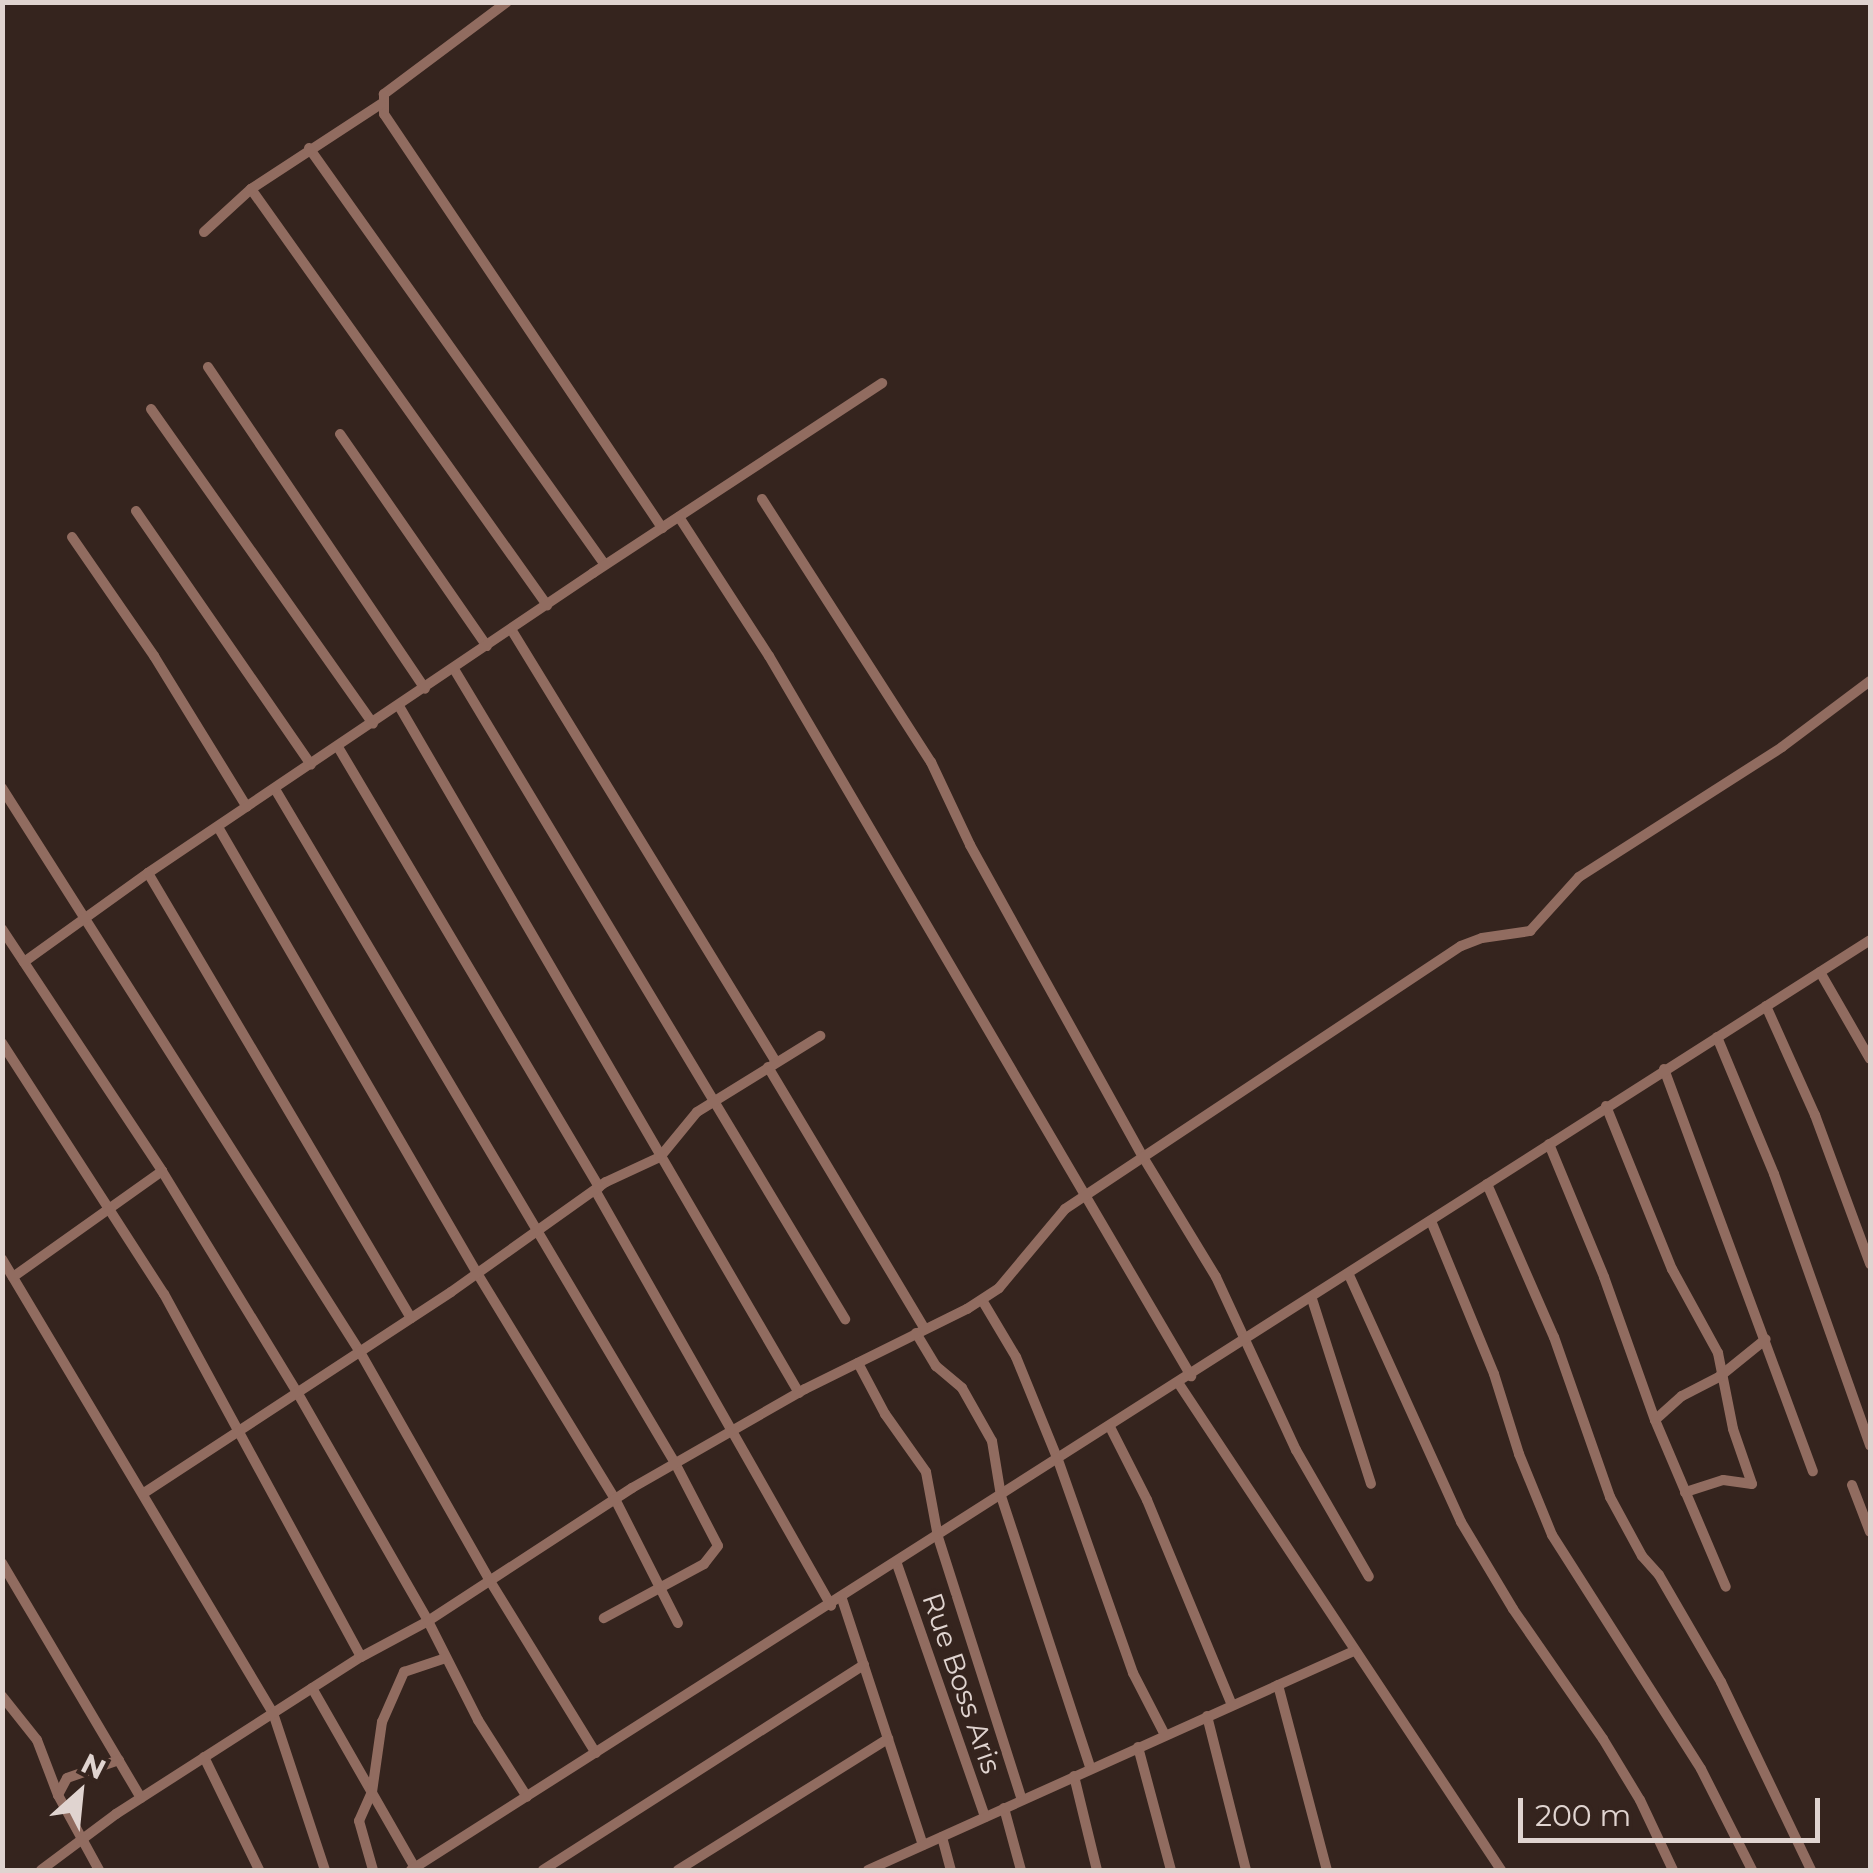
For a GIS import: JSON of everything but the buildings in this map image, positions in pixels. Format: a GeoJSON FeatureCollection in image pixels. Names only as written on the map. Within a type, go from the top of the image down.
{"type":"FeatureCollection","features":[{"type":"Feature","properties":{"kind":"street"},"geometry":{"type":"LineString","coordinates":[[507,2],[384,94],[382,104],[475,254],[573,392],[662,528]]}},
{"type":"Feature","properties":{"kind":"street"},"geometry":{"type":"LineString","coordinates":[[204,232],[251,189],[382,104]]}},
{"type":"Feature","properties":{"kind":"street"},"geometry":{"type":"LineString","coordinates":[[309,148],[605,565]]}},
{"type":"Feature","properties":{"kind":"street"},"geometry":{"type":"LineString","coordinates":[[251,189],[547,605]]}},
{"type":"Feature","properties":{"kind":"street"},"geometry":{"type":"LineString","coordinates":[[208,368],[425,689]]}},
{"type":"Feature","properties":{"kind":"street"},"geometry":{"type":"LineString","coordinates":[[24,962],[605,565],[882,383]]}},
{"type":"Feature","properties":{"kind":"street"},"geometry":{"type":"LineString","coordinates":[[152,409],[373,724]]}},
{"type":"Feature","properties":{"kind":"street"},"geometry":{"type":"LineString","coordinates":[[340,434],[486,646]]}},
{"type":"Feature","properties":{"kind":"street"},"geometry":{"type":"LineString","coordinates":[[762,499],[932,762],[970,845],[1143,1157],[1216,1277],[1296,1450],[1368,1577]]}},
{"type":"Feature","properties":{"kind":"street"},"geometry":{"type":"LineString","coordinates":[[136,512],[311,765]]}},
{"type":"Feature","properties":{"kind":"street"},"geometry":{"type":"LineString","coordinates":[[679,517],[769,656],[1191,1376]]}},
{"type":"Feature","properties":{"kind":"street"},"geometry":{"type":"LineString","coordinates":[[72,537],[154,656],[247,808]]}},
{"type":"Feature","properties":{"kind":"street"},"geometry":{"type":"LineString","coordinates":[[511,629],[772,1065],[921,1331],[936,1366],[962,1388],[992,1441],[1002,1496],[1091,1769]]}},
{"type":"Feature","properties":{"kind":"street"},"geometry":{"type":"LineString","coordinates":[[454,669],[844,1319]]}},
{"type":"Feature","properties":{"kind":"street"},"geometry":{"type":"LineString","coordinates":[[41,1870],[79,1839],[273,1712],[428,1621],[615,1499],[798,1393],[982,1300],[1018,1268],[1064,1210],[1461,946],[1482,938],[1530,931],[1579,877],[1782,747],[1870,681]]}},
{"type":"Feature","properties":{"kind":"street"},"geometry":{"type":"LineString","coordinates":[[399,706],[798,1393]]}},
{"type":"Feature","properties":{"kind":"street"},"geometry":{"type":"LineString","coordinates":[[338,747],[597,1188],[831,1606]]}},
{"type":"Feature","properties":{"kind":"street"},"geometry":{"type":"LineString","coordinates":[[2,788],[360,1352],[490,1581],[596,1753]]}},
{"type":"Feature","properties":{"kind":"street"},"geometry":{"type":"LineString","coordinates":[[275,789],[675,1463],[718,1546],[704,1564],[604,1618]]}},
{"type":"Feature","properties":{"kind":"street"},"geometry":{"type":"LineString","coordinates":[[218,827],[477,1273],[615,1499],[678,1623]]}},
{"type":"Feature","properties":{"kind":"street"},"geometry":{"type":"LineString","coordinates":[[148,874],[412,1318]]}},
{"type":"Feature","properties":{"kind":"street"},"geometry":{"type":"LineString","coordinates":[[2,929],[162,1171],[297,1392],[428,1621],[478,1720],[527,1797]]}},
{"type":"Feature","properties":{"kind":"street"},"geometry":{"type":"LineString","coordinates":[[312,1688],[413,1869],[1870,940]]}},
{"type":"Feature","properties":{"kind":"street"},"geometry":{"type":"LineString","coordinates":[[1820,972],[1870,1059]]}},
{"type":"Feature","properties":{"kind":"street"},"geometry":{"type":"LineString","coordinates":[[1766,1006],[1815,1115],[1870,1264]]}},
{"type":"Feature","properties":{"kind":"street"},"geometry":{"type":"LineString","coordinates":[[144,1494],[412,1318],[597,1188],[660,1157],[697,1112],[820,1036]]}},
{"type":"Feature","properties":{"kind":"street"},"geometry":{"type":"LineString","coordinates":[[1717,1036],[1774,1174],[1870,1445]]}},
{"type":"Feature","properties":{"kind":"street"},"geometry":{"type":"LineString","coordinates":[[2,1043],[164,1294],[361,1657]]}},
{"type":"Feature","properties":{"kind":"street"},"geometry":{"type":"LineString","coordinates":[[1664,1070],[1813,1470]]}},
{"type":"Feature","properties":{"kind":"street"},"geometry":{"type":"LineString","coordinates":[[1606,1106],[1672,1270],[1725,1372],[1734,1429],[1752,1484],[1722,1480],[1685,1492]]}},
{"type":"Feature","properties":{"kind":"street"},"geometry":{"type":"LineString","coordinates":[[1549,1144],[1604,1276],[1655,1420],[1726,1588]]}},
{"type":"Feature","properties":{"kind":"street"},"geometry":{"type":"LineString","coordinates":[[13,1277],[162,1171]]}},
{"type":"Feature","properties":{"kind":"street"},"geometry":{"type":"LineString","coordinates":[[1487,1184],[1554,1337],[1610,1497],[1721,1682],[1811,1870]]}},
{"type":"Feature","properties":{"kind":"street"},"geometry":{"type":"LineString","coordinates":[[1431,1220],[1494,1374],[1519,1454],[1552,1535],[1701,1769],[1752,1870]]}},
{"type":"Feature","properties":{"kind":"street"},"geometry":{"type":"LineString","coordinates":[[2,1259],[273,1712],[325,1870]]}},
{"type":"Feature","properties":{"kind":"street"},"geometry":{"type":"LineString","coordinates":[[1348,1275],[1461,1522],[1513,1609],[1612,1754],[1673,1870]]}},
{"type":"Feature","properties":{"kind":"street"},"geometry":{"type":"LineString","coordinates":[[1312,1299],[1371,1484]]}},
{"type":"Feature","properties":{"kind":"street"},"geometry":{"type":"LineString","coordinates":[[982,1300],[1016,1357],[1058,1460],[1133,1673],[1165,1735]]}},
{"type":"Feature","properties":{"kind":"street"},"geometry":{"type":"LineString","coordinates":[[1655,1420],[1682,1396],[1725,1372],[1765,1340]]}},
{"type":"Feature","properties":{"kind":"street"},"geometry":{"type":"LineString","coordinates":[[858,1363],[885,1414],[926,1472],[938,1537],[1022,1800]]}},
{"type":"Feature","properties":{"kind":"street"},"geometry":{"type":"LineString","coordinates":[[1178,1384],[1501,1870]]}},
{"type":"Feature","properties":{"kind":"street"},"geometry":{"type":"LineString","coordinates":[[1110,1427],[1147,1500],[1232,1705]]}},
{"type":"Feature","properties":{"kind":"street"},"geometry":{"type":"LineString","coordinates":[[1852,1484],[1870,1532]]}},
{"type":"Feature","properties":{"kind":"street"},"geometry":{"type":"LineString","coordinates":[[2,1563],[141,1798]]}},
{"type":"Feature","properties":{"kind":"street","name":"Rue Boss Aris"},"geometry":{"type":"LineString","coordinates":[[896,1564],[985,1817]]}},
{"type":"Feature","properties":{"kind":"street"},"geometry":{"type":"LineString","coordinates":[[842,1599],[923,1845]]}},
{"type":"Feature","properties":{"kind":"street"},"geometry":{"type":"LineString","coordinates":[[868,1870],[1354,1651]]}},
{"type":"Feature","properties":{"kind":"street"},"geometry":{"type":"LineString","coordinates":[[373,1870],[359,1821],[372,1792],[382,1722],[404,1672],[446,1658]]}},
{"type":"Feature","properties":{"kind":"street"},"geometry":{"type":"LineString","coordinates":[[542,1870],[864,1665]]}},
{"type":"Feature","properties":{"kind":"street"},"geometry":{"type":"LineString","coordinates":[[1278,1685],[1327,1870]]}},
{"type":"Feature","properties":{"kind":"street"},"geometry":{"type":"LineString","coordinates":[[2,1696],[36,1740],[58,1796],[99,1870]]}},
{"type":"Feature","properties":{"kind":"street"},"geometry":{"type":"LineString","coordinates":[[1207,1716],[1246,1870]]}},
{"type":"Feature","properties":{"kind":"street"},"geometry":{"type":"LineString","coordinates":[[678,1870],[888,1739]]}},
{"type":"Feature","properties":{"kind":"street"},"geometry":{"type":"LineString","coordinates":[[1138,1748],[1171,1870]]}},
{"type":"Feature","properties":{"kind":"street"},"geometry":{"type":"LineString","coordinates":[[204,1757],[259,1870]]}},
{"type":"Feature","properties":{"kind":"street"},"geometry":{"type":"LineString","coordinates":[[58,1796],[67,1778],[118,1760]]}},
{"type":"Feature","properties":{"kind":"street"},"geometry":{"type":"LineString","coordinates":[[1074,1776],[1097,1870]]}},
{"type":"Feature","properties":{"kind":"street"},"geometry":{"type":"LineString","coordinates":[[1004,1808],[1022,1870]]}},
{"type":"Feature","properties":{"kind":"street"},"geometry":{"type":"LineString","coordinates":[[942,1837],[951,1870]]}}]}
